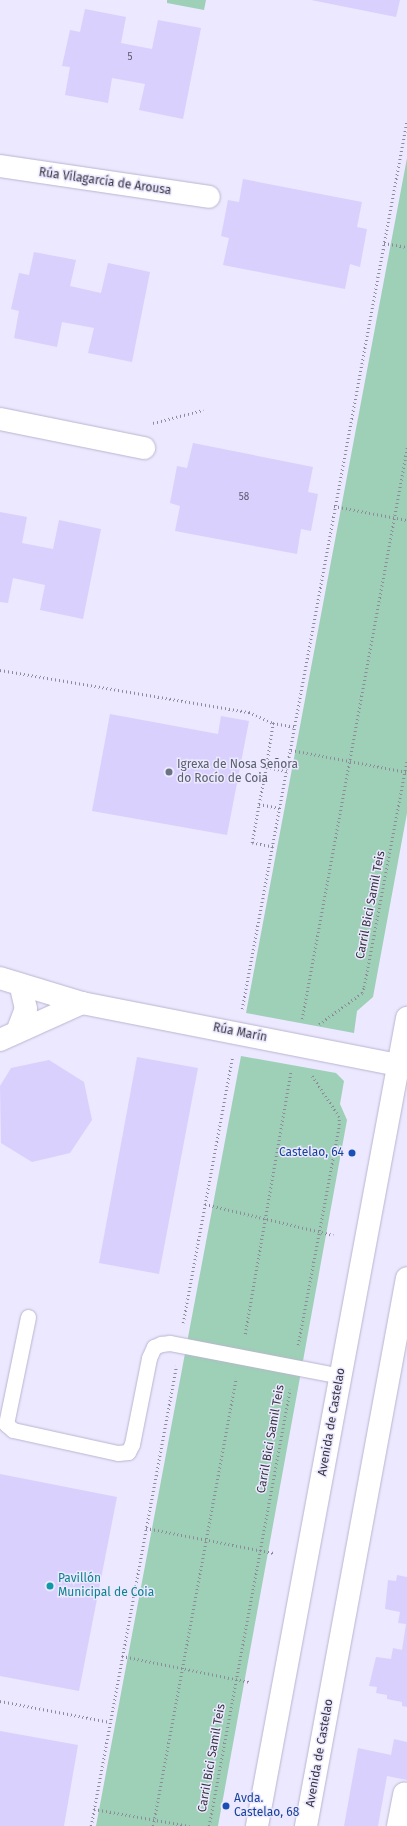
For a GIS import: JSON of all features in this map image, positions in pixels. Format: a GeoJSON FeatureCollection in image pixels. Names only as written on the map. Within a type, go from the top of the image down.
{"type":"FeatureCollection","features":[{"type":"Feature","properties":{"kind":"main road","name":"Rúa Vilagarcía de Arousa"},"geometry":{"type":"LineString","coordinates":[[0,166],[209,197]]}},
{"type":"Feature","properties":{"kind":"main road"},"geometry":{"type":"LineString","coordinates":[[0,419],[144,448]]}},
{"type":"Feature","properties":{"kind":"main road","name":"Rúa Marín"},"geometry":{"type":"LineString","coordinates":[[0,978],[21,987],[82,1003],[402,1066]]}},
{"type":"Feature","properties":{"kind":"main road"},"geometry":{"type":"LineString","coordinates":[[9,1036],[26,1009],[21,987]]}},
{"type":"Feature","properties":{"kind":"main road"},"geometry":{"type":"LineString","coordinates":[[9,1036],[82,1003]]}},
{"type":"Feature","properties":{"kind":"main road","name":"Avenida de Castelao"},"geometry":{"type":"LineString","coordinates":[[257,1826],[341,1376],[402,1066],[407,1018]]}},
{"type":"Feature","properties":{"kind":"main road","name":"Avenida de Castelao"},"geometry":{"type":"LineString","coordinates":[[306,1826],[407,1278]]}},
{"type":"Feature","properties":{"kind":"main road"},"geometry":{"type":"LineString","coordinates":[[398,1826],[404,1794]]}},
{"type":"Feature","properties":{"kind":"lane"},"geometry":{"type":"LineString","coordinates":[[28,1317],[6,1424],[13,1430],[118,1453],[128,1452],[132,1444],[149,1358],[154,1347],[161,1344],[180,1345],[341,1376]]}},
{"type":"Feature","properties":{"kind":"path"},"geometry":{"type":"LineString","coordinates":[[91,1826],[205,1204],[296,727],[334,506],[407,120]]}},
{"type":"Feature","properties":{"kind":"path"},"geometry":{"type":"LineString","coordinates":[[384,243],[407,247]]}},
{"type":"Feature","properties":{"kind":"path"},"geometry":{"type":"LineString","coordinates":[[153,423],[203,410]]}},
{"type":"Feature","properties":{"kind":"path"},"geometry":{"type":"LineString","coordinates":[[300,1028],[348,761],[407,448]]}},
{"type":"Feature","properties":{"kind":"path"},"geometry":{"type":"LineString","coordinates":[[334,506],[407,520]]}},
{"type":"Feature","properties":{"kind":"path"},"geometry":{"type":"LineString","coordinates":[[0,670],[249,712],[273,723],[296,727]]}},
{"type":"Feature","properties":{"kind":"path"},"geometry":{"type":"LineString","coordinates":[[273,723],[252,843],[273,847]]}},
{"type":"Feature","properties":{"kind":"path"},"geometry":{"type":"LineString","coordinates":[[291,750],[406,772]]}},
{"type":"Feature","properties":{"kind":"path","name":"Carril Bici Samil Teis"},"geometry":{"type":"LineString","coordinates":[[317,1025],[362,993],[406,772],[407,760]]}},
{"type":"Feature","properties":{"kind":"path"},"geometry":{"type":"LineString","coordinates":[[266,767],[287,771]]}},
{"type":"Feature","properties":{"kind":"path"},"geometry":{"type":"LineString","coordinates":[[259,804],[280,808]]}},
{"type":"Feature","properties":{"kind":"path"},"geometry":{"type":"LineString","coordinates":[[153,1826],[205,1539],[266,1219],[292,1068]]}},
{"type":"Feature","properties":{"kind":"path","name":"Carril Bici Samil Teis"},"geometry":{"type":"LineString","coordinates":[[209,1826],[339,1117],[309,1071]]}},
{"type":"Feature","properties":{"kind":"path"},"geometry":{"type":"LineString","coordinates":[[205,1204],[333,1235]]}},
{"type":"Feature","properties":{"kind":"path"},"geometry":{"type":"LineString","coordinates":[[146,1528],[274,1553]]}},
{"type":"Feature","properties":{"kind":"path"},"geometry":{"type":"LineString","coordinates":[[122,1656],[250,1682]]}},
{"type":"Feature","properties":{"kind":"path"},"geometry":{"type":"LineString","coordinates":[[0,1701],[110,1722]]}},
{"type":"Feature","properties":{"kind":"path"},"geometry":{"type":"LineString","coordinates":[[94,1809],[189,1826]]}},
{"type":"Feature","properties":{"kind":"green space"},"geometry":{"type":"Polygon","coordinates":[[[167,0],[206,0],[204,10],[167,3],[167,0]]]}},
{"type":"Feature","properties":{"kind":"green space"},"geometry":{"type":"Polygon","coordinates":[[[407,158],[407,813],[373,997],[357,1011],[354,1033],[246,1013],[407,158]]]}},
{"type":"Feature","properties":{"kind":"green space"},"geometry":{"type":"Polygon","coordinates":[[[241,1056],[336,1073],[344,1081],[340,1104],[347,1120],[218,1826],[96,1826],[241,1056]]]}},
{"type":"Feature","properties":{"kind":"building"},"geometry":{"type":"Polygon","coordinates":[[[311,0],[400,0],[396,17],[311,0]]]}},
{"type":"Feature","properties":{"kind":"building"},"geometry":{"type":"Polygon","coordinates":[[[85,9],[126,17],[121,43],[152,49],[158,20],[201,28],[183,119],[139,110],[145,84],[112,78],[108,103],[65,95],[70,67],[62,66],[70,30],[80,32],[85,9]]]}},
{"type":"Feature","properties":{"kind":"building"},"geometry":{"type":"Polygon","coordinates":[[[243,179],[362,202],[357,227],[367,229],[360,267],[350,264],[345,289],[223,265],[229,238],[221,236],[228,200],[239,202],[243,179]]]}},
{"type":"Feature","properties":{"kind":"building"},"geometry":{"type":"Polygon","coordinates":[[[34,252],[76,260],[70,286],[101,293],[108,263],[150,272],[132,362],[88,353],[94,328],[62,322],[57,347],[14,338],[19,311],[11,309],[19,273],[29,275],[34,252]]]}},
{"type":"Feature","properties":{"kind":"building"},"geometry":{"type":"Polygon","coordinates":[[[193,443],[313,467],[308,492],[318,494],[311,531],[301,529],[297,554],[175,531],[180,506],[170,503],[177,466],[187,468],[193,443]]]}},
{"type":"Feature","properties":{"kind":"building"},"geometry":{"type":"Polygon","coordinates":[[[0,512],[27,517],[22,543],[53,549],[59,520],[101,529],[83,619],[40,610],[45,585],[13,578],[8,603],[0,602],[0,512]]]}},
{"type":"Feature","properties":{"kind":"building","name":"Igrexa de Nosa Señora do Rocío de Coia"},"geometry":{"type":"Polygon","coordinates":[[[110,714],[218,734],[221,716],[249,721],[227,835],[92,811],[110,714]]]}},
{"type":"Feature","properties":{"kind":"building"},"geometry":{"type":"Polygon","coordinates":[[[137,1057],[198,1068],[159,1274],[99,1263],[137,1057]]]}},
{"type":"Feature","properties":{"kind":"building"},"geometry":{"type":"Polygon","coordinates":[[[49,1060],[84,1082],[92,1120],[70,1153],[32,1162],[1,1143],[0,1086],[11,1068],[49,1060]]]}},
{"type":"Feature","properties":{"kind":"building","name":"Pavillón Municipal de Coia"},"geometry":{"type":"Polygon","coordinates":[[[0,1474],[117,1497],[79,1691],[0,1676],[0,1474]]]}},
{"type":"Feature","properties":{"kind":"building"},"geometry":{"type":"Polygon","coordinates":[[[397,1575],[407,1577],[407,1707],[402,1706],[402,1702],[387,1699],[387,1695],[376,1693],[377,1687],[369,1686],[376,1657],[391,1659],[393,1648],[402,1650],[406,1624],[398,1623],[400,1612],[385,1609],[388,1580],[396,1581],[397,1575]]]}},
{"type":"Feature","properties":{"kind":"building"},"geometry":{"type":"Polygon","coordinates":[[[0,1731],[78,1745],[64,1826],[0,1826],[0,1731]]]}},
{"type":"Feature","properties":{"kind":"building"},"geometry":{"type":"Polygon","coordinates":[[[394,1739],[407,1742],[407,1780],[387,1776],[378,1826],[344,1826],[358,1748],[391,1755],[394,1739]]]}},
{"type":"Feature","properties":{"kind":"place","name":"Igrexa de Nosa Señora do Rocío de Coia"},"geometry":{"type":"Point","coordinates":[169,772]}},
{"type":"Feature","properties":{"kind":"place","name":"Castelao, 64"},"geometry":{"type":"Point","coordinates":[352,1153]}},
{"type":"Feature","properties":{"kind":"place","name":"Pavillón Municipal de Coia"},"geometry":{"type":"Point","coordinates":[50,1586]}},
{"type":"Feature","properties":{"kind":"place","name":"Avda. Castelao, 68"},"geometry":{"type":"Point","coordinates":[226,1806]}}]}
